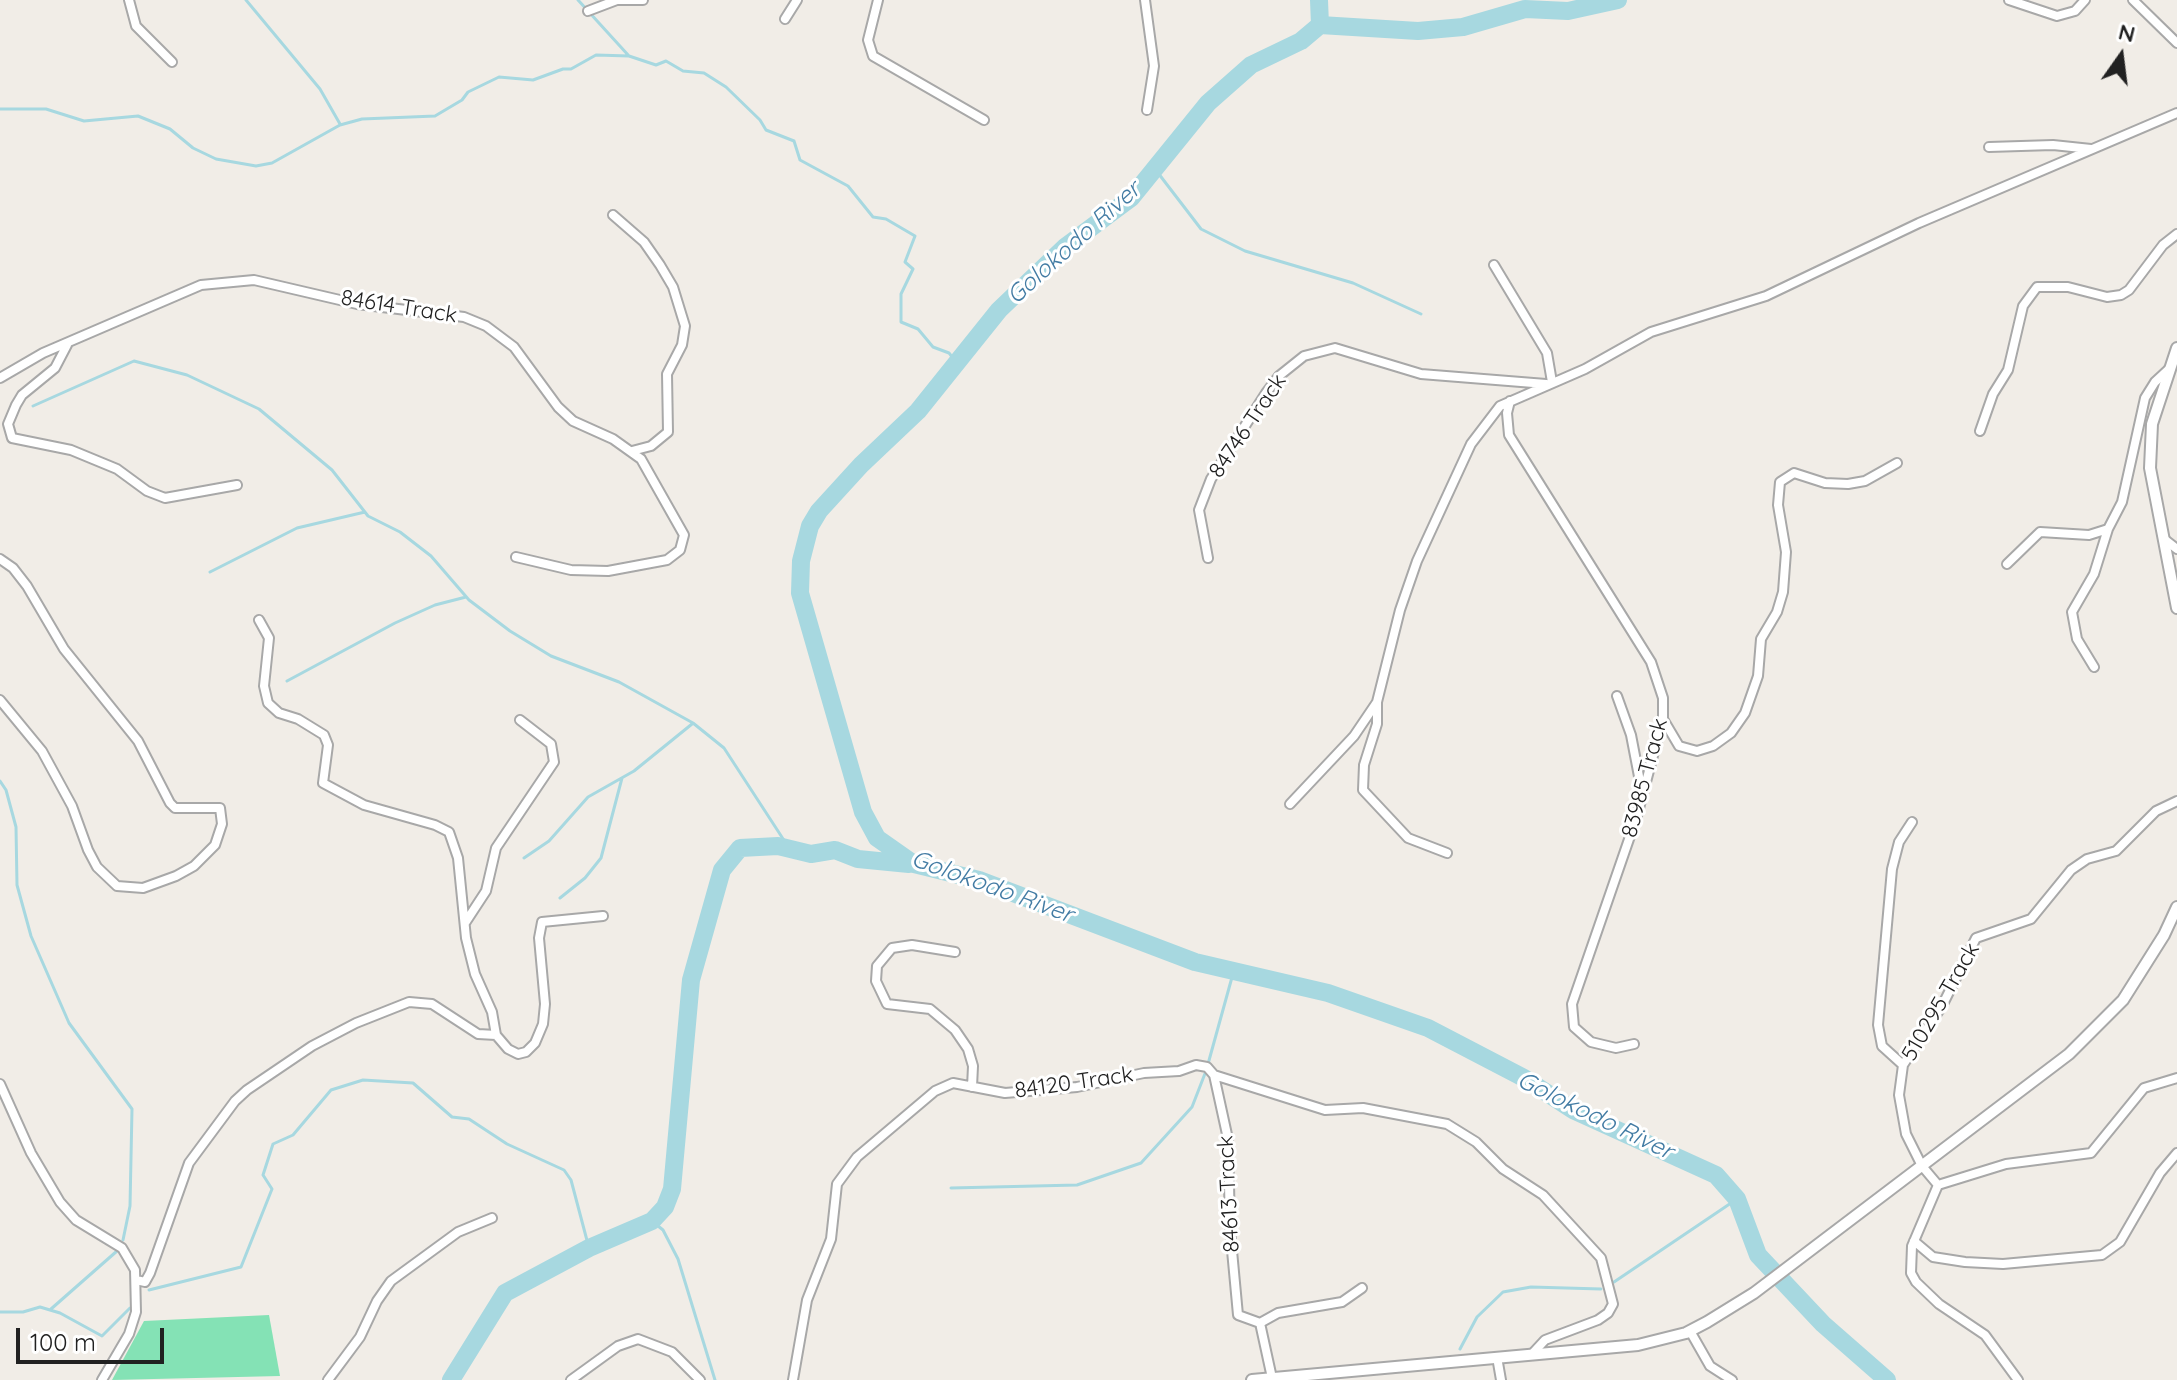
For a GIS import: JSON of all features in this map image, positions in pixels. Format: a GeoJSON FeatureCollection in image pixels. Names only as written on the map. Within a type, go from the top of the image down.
{"type":"FeatureCollection","features":[{"type":"Feature","properties":{"kind":"street"},"geometry":{"type":"LineString","coordinates":[[129,0],[136,26],[172,62]]}},
{"type":"Feature","properties":{"kind":"street"},"geometry":{"type":"LineString","coordinates":[[588,11],[617,0],[643,0]]}},
{"type":"Feature","properties":{"kind":"street"},"geometry":{"type":"LineString","coordinates":[[785,19],[797,0]]}},
{"type":"Feature","properties":{"kind":"street"},"geometry":{"type":"LineString","coordinates":[[878,0],[868,40],[873,56],[984,120]]}},
{"type":"Feature","properties":{"kind":"street"},"geometry":{"type":"LineString","coordinates":[[1145,0],[1154,66],[1147,110]]}},
{"type":"Feature","properties":{"kind":"street"},"geometry":{"type":"LineString","coordinates":[[2009,0],[2057,16],[2075,11],[2085,0]]}},
{"type":"Feature","properties":{"kind":"street"},"geometry":{"type":"LineString","coordinates":[[2133,0],[2177,43]]}},
{"type":"Feature","properties":{"kind":"street"},"geometry":{"type":"LineString","coordinates":[[1447,853],[1408,838],[1363,790],[1364,765],[1377,724],[1377,702],[1400,610],[1439,510],[1471,444],[1500,406],[1585,369],[1651,332],[1766,296],[1919,223],[2177,113]]}},
{"type":"Feature","properties":{"kind":"street"},"geometry":{"type":"LineString","coordinates":[[1989,147],[2053,145],[2093,149]]}},
{"type":"Feature","properties":{"kind":"street"},"geometry":{"type":"LineString","coordinates":[[613,215],[644,242],[660,265],[673,287],[685,326],[682,345],[667,374],[668,432],[651,446],[632,451]]}},
{"type":"Feature","properties":{"kind":"street"},"geometry":{"type":"LineString","coordinates":[[1980,431],[1993,394],[2008,370],[2023,306],[2037,287],[2056,285],[2107,297],[2121,295],[2129,290],[2163,245],[2177,234]]}},
{"type":"Feature","properties":{"kind":"street"},"geometry":{"type":"LineString","coordinates":[[1494,265],[1547,353],[1550,383]]}},
{"type":"Feature","properties":{"kind":"street","name":"84614 Track"},"geometry":{"type":"LineString","coordinates":[[0,378],[43,353],[68,345],[117,319],[201,285],[240,280],[277,283],[400,312],[453,314],[486,326],[514,347],[558,407],[573,421],[632,451],[651,473],[681,525],[684,539],[675,555],[630,568],[571,570],[516,557]]}},
{"type":"Feature","properties":{"kind":"street"},"geometry":{"type":"LineString","coordinates":[[68,345],[55,368],[22,395],[8,424],[12,438],[71,450],[117,469],[154,495],[165,498],[237,485]]}},
{"type":"Feature","properties":{"kind":"street","name":"84746 Track"},"geometry":{"type":"LineString","coordinates":[[1208,558],[1199,510],[1211,479],[1266,393],[1279,376],[1304,356],[1335,348],[1421,374],[1550,383]]}},
{"type":"Feature","properties":{"kind":"street"},"geometry":{"type":"LineString","coordinates":[[2177,348],[2152,424],[2150,468],[2177,608]]}},
{"type":"Feature","properties":{"kind":"street"},"geometry":{"type":"LineString","coordinates":[[2094,667],[2077,639],[2072,612],[2094,574],[2108,529],[2126,490],[2141,408],[2155,382],[2168,370]]}},
{"type":"Feature","properties":{"kind":"street","name":"83985 Track"},"geometry":{"type":"LineString","coordinates":[[1510,401],[1507,413],[1509,435],[1658,675],[1664,705],[1643,795],[1583,969],[1571,1017],[1582,1035],[1600,1047],[1634,1044]]}},
{"type":"Feature","properties":{"kind":"street"},"geometry":{"type":"LineString","coordinates":[[1663,718],[1679,746],[1697,751],[1722,739],[1745,713],[1758,676],[1761,639],[1777,612],[1783,592],[1786,552],[1778,505],[1780,482],[1794,473],[1825,483],[1848,484],[1865,481],[1897,463]]}},
{"type":"Feature","properties":{"kind":"street"},"geometry":{"type":"LineString","coordinates":[[2007,564],[2040,532],[2089,535],[2108,529]]}},
{"type":"Feature","properties":{"kind":"street"},"geometry":{"type":"LineString","coordinates":[[2163,538],[2177,549]]}},
{"type":"Feature","properties":{"kind":"street"},"geometry":{"type":"LineString","coordinates":[[0,559],[13,568],[27,586],[64,649],[138,741],[170,803],[175,808],[220,808],[222,824],[215,845],[194,866],[176,876],[143,888],[117,886],[97,867],[72,806],[42,751],[0,700]]}},
{"type":"Feature","properties":{"kind":"street"},"geometry":{"type":"LineString","coordinates":[[259,620],[269,638],[264,686],[268,703],[279,713],[298,719],[324,735],[328,745],[322,778],[324,784],[364,805],[435,825],[449,832],[458,858],[464,923],[475,974],[492,1012],[496,1035],[508,1049],[518,1054],[529,1049],[540,1034],[545,1015],[539,938],[542,922],[603,916]]}},
{"type":"Feature","properties":{"kind":"street"},"geometry":{"type":"LineString","coordinates":[[1617,696],[1631,735],[1643,795]]}},
{"type":"Feature","properties":{"kind":"street"},"geometry":{"type":"LineString","coordinates":[[1290,804],[1354,736],[1377,702]]}},
{"type":"Feature","properties":{"kind":"street"},"geometry":{"type":"LineString","coordinates":[[464,923],[486,891],[496,848],[554,762],[551,744],[520,720]]}},
{"type":"Feature","properties":{"kind":"street","name":"510295 Track"},"geometry":{"type":"LineString","coordinates":[[1938,1185],[1922,1166],[1902,1120],[1899,1095],[1903,1065],[1942,1006],[1976,938],[2031,919],[2071,870],[2087,859],[2116,851],[2156,811],[2177,801]]}},
{"type":"Feature","properties":{"kind":"street"},"geometry":{"type":"LineString","coordinates":[[1903,1065],[1882,1046],[1878,1025],[1892,869],[1899,842],[1912,822]]}},
{"type":"Feature","properties":{"kind":"street"},"geometry":{"type":"LineString","coordinates":[[1252,1380],[1638,1345],[1690,1331],[1754,1293],[2069,1054],[2106,1020],[2139,979],[2177,907]]}},
{"type":"Feature","properties":{"kind":"street"},"geometry":{"type":"LineString","coordinates":[[955,952],[912,945],[892,948],[877,966],[876,981],[887,1004],[930,1009],[955,1030],[968,1049],[973,1066],[972,1087]]}},
{"type":"Feature","properties":{"kind":"street"},"geometry":{"type":"LineString","coordinates":[[136,1280],[145,1282],[150,1273],[189,1163],[235,1101],[247,1090],[312,1046],[356,1023],[409,1002],[432,1004],[478,1034],[496,1035]]}},
{"type":"Feature","properties":{"kind":"street","name":"84120 Track"},"geometry":{"type":"LineString","coordinates":[[793,1380],[799,1329],[831,1239],[837,1184],[845,1170],[944,1085],[1005,1093],[1077,1087],[1196,1065],[1207,1067],[1214,1075],[1325,1110],[1363,1108],[1447,1124],[1476,1142],[1503,1169],[1543,1195],[1601,1258],[1613,1304],[1608,1313],[1598,1320],[1545,1340],[1532,1354]]}},
{"type":"Feature","properties":{"kind":"street","name":"84613 Track"},"geometry":{"type":"LineString","coordinates":[[1214,1075],[1228,1139],[1230,1229],[1238,1315],[1260,1323]]}},
{"type":"Feature","properties":{"kind":"street"},"geometry":{"type":"LineString","coordinates":[[2018,1380],[1985,1335],[1939,1304],[1916,1282],[1909,1267],[1914,1241],[1938,1185],[2006,1164],[2091,1153],[2144,1088],[2177,1078]]}},
{"type":"Feature","properties":{"kind":"street"},"geometry":{"type":"LineString","coordinates":[[0,1084],[47,1183],[76,1220],[127,1253],[136,1280],[136,1312],[129,1334],[102,1380]]}},
{"type":"Feature","properties":{"kind":"street"},"geometry":{"type":"LineString","coordinates":[[1914,1241],[1933,1257],[1965,1262],[2003,1264],[2102,1255],[2120,1242],[2160,1173],[2177,1153]]}},
{"type":"Feature","properties":{"kind":"street"},"geometry":{"type":"LineString","coordinates":[[328,1380],[360,1337],[377,1301],[391,1281],[458,1232],[492,1218]]}},
{"type":"Feature","properties":{"kind":"street"},"geometry":{"type":"LineString","coordinates":[[1266,1379],[1260,1323],[1278,1313],[1342,1302],[1362,1288]]}},
{"type":"Feature","properties":{"kind":"street"},"geometry":{"type":"LineString","coordinates":[[1690,1331],[1716,1376],[1732,1380]]}},
{"type":"Feature","properties":{"kind":"street"},"geometry":{"type":"LineString","coordinates":[[571,1380],[618,1346],[638,1339],[672,1352],[700,1380]]}},
{"type":"Feature","properties":{"kind":"street"},"geometry":{"type":"LineString","coordinates":[[1497,1357],[1501,1380]]}},
{"type":"Feature","properties":{"kind":"green space"},"geometry":{"type":"Polygon","coordinates":[[[269,1315],[280,1376],[112,1380],[144,1321],[269,1315]]]}},
{"type":"Feature","properties":{"kind":"waterway"},"geometry":{"type":"LineString","coordinates":[[246,0],[320,89],[340,124]]}},
{"type":"Feature","properties":{"kind":"waterway"},"geometry":{"type":"LineString","coordinates":[[578,0],[629,56]]}},
{"type":"Feature","properties":{"kind":"waterway","name":"Golokodo River"},"geometry":{"type":"LineString","coordinates":[[1319,0],[1320,25],[1301,41],[1251,65],[1208,103],[1131,198],[1065,247],[999,310],[918,411],[861,465],[819,511],[810,526],[801,561],[800,593],[863,812],[877,838],[914,864],[979,880],[1195,962],[1328,993],[1428,1028],[1524,1078],[1573,1110],[1716,1175],[1737,1199],[1758,1255],[1823,1324],[1887,1380]]}},
{"type":"Feature","properties":{"kind":"waterway"},"geometry":{"type":"LineString","coordinates":[[1320,25],[1418,31],[1463,27],[1525,9],[1568,11],[1618,0]]}},
{"type":"Feature","properties":{"kind":"waterway"},"geometry":{"type":"LineString","coordinates":[[0,109],[46,109],[84,121],[138,116],[170,129],[193,148],[216,159],[256,166],[272,163],[340,125],[362,119],[435,116],[462,100],[468,92],[499,77],[533,80],[571,69],[596,55],[629,56],[656,65],[666,61],[683,71],[704,73],[726,87],[760,120],[766,130],[794,141],[800,160],[848,186],[873,217],[886,219],[915,236],[905,262],[913,269],[901,294],[901,322],[918,329],[933,347],[949,353],[957,363]]}},
{"type":"Feature","properties":{"kind":"waterway"},"geometry":{"type":"LineString","coordinates":[[1155,169],[1201,229],[1245,251],[1353,283],[1421,314]]}},
{"type":"Feature","properties":{"kind":"waterway"},"geometry":{"type":"LineString","coordinates":[[33,406],[134,361],[187,375],[259,409],[332,470],[368,516],[400,532],[431,556],[469,600],[510,631],[551,656],[619,682],[693,723],[724,748],[789,848]]}},
{"type":"Feature","properties":{"kind":"waterway"},"geometry":{"type":"LineString","coordinates":[[210,572],[297,528],[365,512]]}},
{"type":"Feature","properties":{"kind":"waterway"},"geometry":{"type":"LineString","coordinates":[[287,681],[395,623],[435,605],[466,597]]}},
{"type":"Feature","properties":{"kind":"waterway"},"geometry":{"type":"LineString","coordinates":[[524,858],[549,841],[588,797],[634,771],[692,724]]}},
{"type":"Feature","properties":{"kind":"waterway"},"geometry":{"type":"LineString","coordinates":[[560,898],[585,878],[601,858],[622,778]]}},
{"type":"Feature","properties":{"kind":"waterway"},"geometry":{"type":"LineString","coordinates":[[0,781],[6,790],[16,827],[17,885],[31,936],[69,1023],[132,1109],[130,1206],[123,1240]]}},
{"type":"Feature","properties":{"kind":"waterway"},"geometry":{"type":"LineString","coordinates":[[451,1380],[505,1293],[589,1248],[652,1221],[665,1207],[672,1189],[691,980],[722,870],[740,848],[778,846],[811,854],[835,850],[858,859],[909,864]]}},
{"type":"Feature","properties":{"kind":"waterway"},"geometry":{"type":"LineString","coordinates":[[1208,1064],[1234,970]]}},
{"type":"Feature","properties":{"kind":"waterway"},"geometry":{"type":"LineString","coordinates":[[951,1188],[1077,1185],[1141,1163],[1192,1107],[1206,1071]]}},
{"type":"Feature","properties":{"kind":"waterway"},"geometry":{"type":"LineString","coordinates":[[149,1290],[241,1267],[272,1189],[263,1175],[273,1144],[293,1135],[331,1090],[363,1080],[413,1083],[452,1117],[469,1119],[507,1144],[564,1170],[571,1180],[589,1248]]}},
{"type":"Feature","properties":{"kind":"waterway"},"geometry":{"type":"LineString","coordinates":[[1614,1282],[1737,1199]]}},
{"type":"Feature","properties":{"kind":"waterway"},"geometry":{"type":"LineString","coordinates":[[652,1221],[663,1230],[678,1259],[715,1380]]}},
{"type":"Feature","properties":{"kind":"waterway"},"geometry":{"type":"LineString","coordinates":[[51,1309],[117,1251]]}},
{"type":"Feature","properties":{"kind":"waterway"},"geometry":{"type":"LineString","coordinates":[[1460,1349],[1477,1317],[1503,1292],[1531,1287],[1601,1289]]}},
{"type":"Feature","properties":{"kind":"waterway"},"geometry":{"type":"LineString","coordinates":[[0,1312],[23,1312],[40,1307],[60,1313],[102,1336],[130,1308]]}}]}
